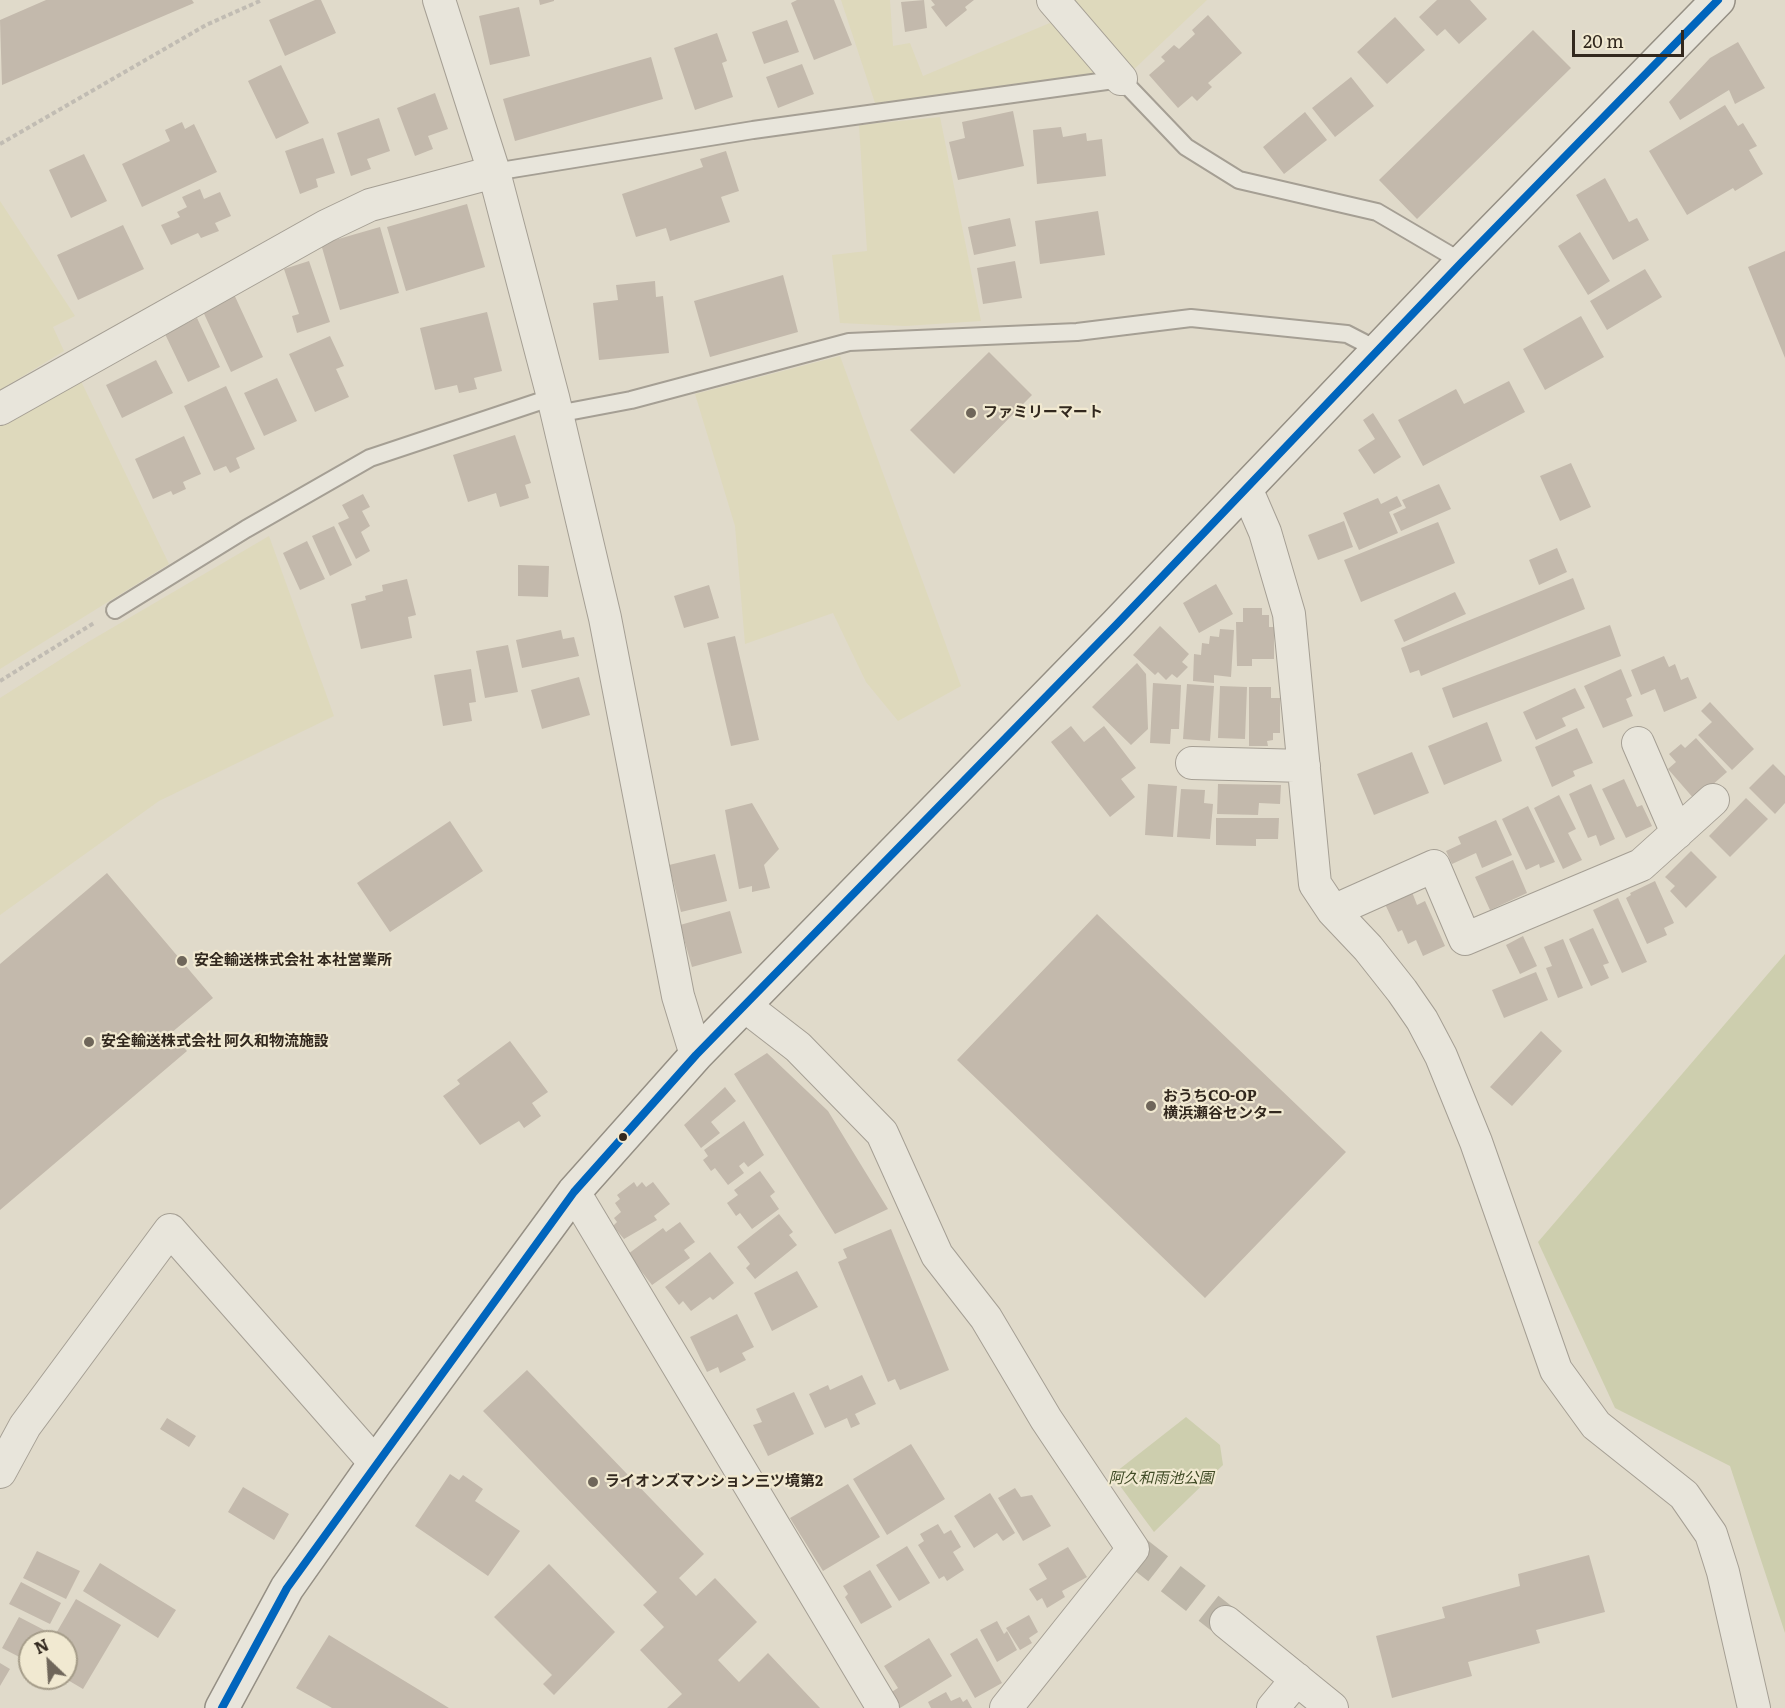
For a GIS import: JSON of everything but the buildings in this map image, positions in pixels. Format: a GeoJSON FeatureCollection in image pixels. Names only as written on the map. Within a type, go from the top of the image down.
{"type":"FeatureCollection","features":[{"type":"Feature","properties":{"kind":"street"},"geometry":{"type":"LineString","coordinates":[[439,0],[494,172],[555,406],[604,618],[678,996],[696,1055]]}},
{"type":"Feature","properties":{"kind":"street"},"geometry":{"type":"LineString","coordinates":[[1053,0],[1121,79]]}},
{"type":"Feature","properties":{"kind":"street"},"geometry":{"type":"LineString","coordinates":[[222,1708],[287,1588],[375,1463],[574,1192],[696,1055],[1718,0]]}},
{"type":"Feature","properties":{"kind":"street"},"geometry":{"type":"LineString","coordinates":[[0,409],[326,226],[370,206],[494,172]]}},
{"type":"Feature","properties":{"kind":"street"},"geometry":{"type":"LineString","coordinates":[[1246,488],[1266,532],[1289,614],[1316,884],[1333,911],[1368,948],[1422,1020],[1441,1056],[1476,1142],[1556,1370],[1596,1425],[1684,1495],[1711,1534],[1754,1708]]}},
{"type":"Feature","properties":{"kind":"street"},"geometry":{"type":"LineString","coordinates":[[1638,743],[1677,833]]}},
{"type":"Feature","properties":{"kind":"street"},"geometry":{"type":"LineString","coordinates":[[1192,763],[1304,766]]}},
{"type":"Feature","properties":{"kind":"street"},"geometry":{"type":"LineString","coordinates":[[1333,911],[1434,867],[1465,939],[1641,866],[1713,800]]}},
{"type":"Feature","properties":{"kind":"street"},"geometry":{"type":"LineString","coordinates":[[745,1006],[798,1047],[882,1133],[937,1255],[986,1318],[1046,1419],[1133,1549],[1006,1708]]}},
{"type":"Feature","properties":{"kind":"street"},"geometry":{"type":"LineString","coordinates":[[574,1192],[883,1708]]}},
{"type":"Feature","properties":{"kind":"street"},"geometry":{"type":"LineString","coordinates":[[0,1472],[25,1426],[170,1230],[375,1463]]}},
{"type":"Feature","properties":{"kind":"street"},"geometry":{"type":"LineString","coordinates":[[1226,1622],[1332,1708]]}},
{"type":"Feature","properties":{"kind":"street"},"geometry":{"type":"LineString","coordinates":[[1272,1708],[1297,1678]]}},
{"type":"Feature","properties":{"kind":"lane"},"geometry":{"type":"LineString","coordinates":[[494,172],[753,130],[1121,79],[1186,147],[1239,180],[1377,212],[1462,262]]}},
{"type":"Feature","properties":{"kind":"lane"},"geometry":{"type":"LineString","coordinates":[[115,610],[246,529],[370,458],[555,406],[631,400],[849,342],[1077,332],[1191,318],[1347,334],[1378,350]]}},
{"type":"Feature","properties":{"kind":"path"},"geometry":{"type":"LineString","coordinates":[[0,144],[206,25],[262,0]]}},
{"type":"Feature","properties":{"kind":"path"},"geometry":{"type":"LineString","coordinates":[[0,681],[115,610]]}},
{"type":"Feature","properties":{"kind":"shaded area"},"geometry":{"type":"Polygon","coordinates":[[[841,0],[890,0],[893,46],[910,43],[923,76],[1057,20],[1099,77],[875,103],[841,0]]]}},
{"type":"Feature","properties":{"kind":"shaded area"},"geometry":{"type":"Polygon","coordinates":[[[1065,0],[1207,0],[1129,74],[1065,0]]]}},
{"type":"Feature","properties":{"kind":"shaded area"},"geometry":{"type":"Polygon","coordinates":[[[940,117],[981,321],[905,326],[840,323],[832,255],[867,251],[859,125],[940,117]]]}},
{"type":"Feature","properties":{"kind":"shaded area"},"geometry":{"type":"Polygon","coordinates":[[[0,201],[75,316],[53,327],[64,351],[0,390],[0,201]]]}},
{"type":"Feature","properties":{"kind":"shaded area"},"geometry":{"type":"Polygon","coordinates":[[[840,356],[961,686],[898,721],[866,682],[833,613],[745,644],[735,526],[695,394],[840,356]]]}},
{"type":"Feature","properties":{"kind":"shaded area"},"geometry":{"type":"Polygon","coordinates":[[[79,377],[169,564],[0,669],[0,424],[79,377]]]}},
{"type":"Feature","properties":{"kind":"shaded area"},"geometry":{"type":"Polygon","coordinates":[[[269,536],[334,716],[159,801],[0,915],[0,698],[88,642],[269,536]]]}},
{"type":"Feature","properties":{"kind":"green space"},"geometry":{"type":"Polygon","coordinates":[[[1785,954],[1785,1633],[1730,1466],[1615,1408],[1538,1242],[1785,954]]]}},
{"type":"Feature","properties":{"kind":"green space","name":"阿久和雨池公園"},"geometry":{"type":"Polygon","coordinates":[[[1186,1417],[1220,1445],[1223,1465],[1154,1532],[1112,1475],[1186,1417]]]}},
{"type":"Feature","properties":{"kind":"tunnel"},"geometry":{"type":"LineString","coordinates":[[1133,1549],[1226,1622]]}},
{"type":"Feature","properties":{"kind":"transit line"},"geometry":{"type":"LineString","coordinates":[[222,1708],[287,1588],[574,1192],[696,1055],[1116,625],[1462,262],[1718,0]]}},
{"type":"Feature","properties":{"kind":"place","name":"ファミリーマート"},"geometry":{"type":"Point","coordinates":[971,413]}},
{"type":"Feature","properties":{"kind":"place","name":"安全輸送株式会社 本社営業所"},"geometry":{"type":"Point","coordinates":[182,961]}},
{"type":"Feature","properties":{"kind":"place","name":"安全輸送株式会社 阿久和物流施設"},"geometry":{"type":"Point","coordinates":[89,1042]}},
{"type":"Feature","properties":{"kind":"place","name":"おうちCO-OP 横浜瀬谷センター"},"geometry":{"type":"Point","coordinates":[1151,1106]}},
{"type":"Feature","properties":{"kind":"place","name":"ライオンズマンション三ツ境第2"},"geometry":{"type":"Point","coordinates":[593,1482]}}]}
